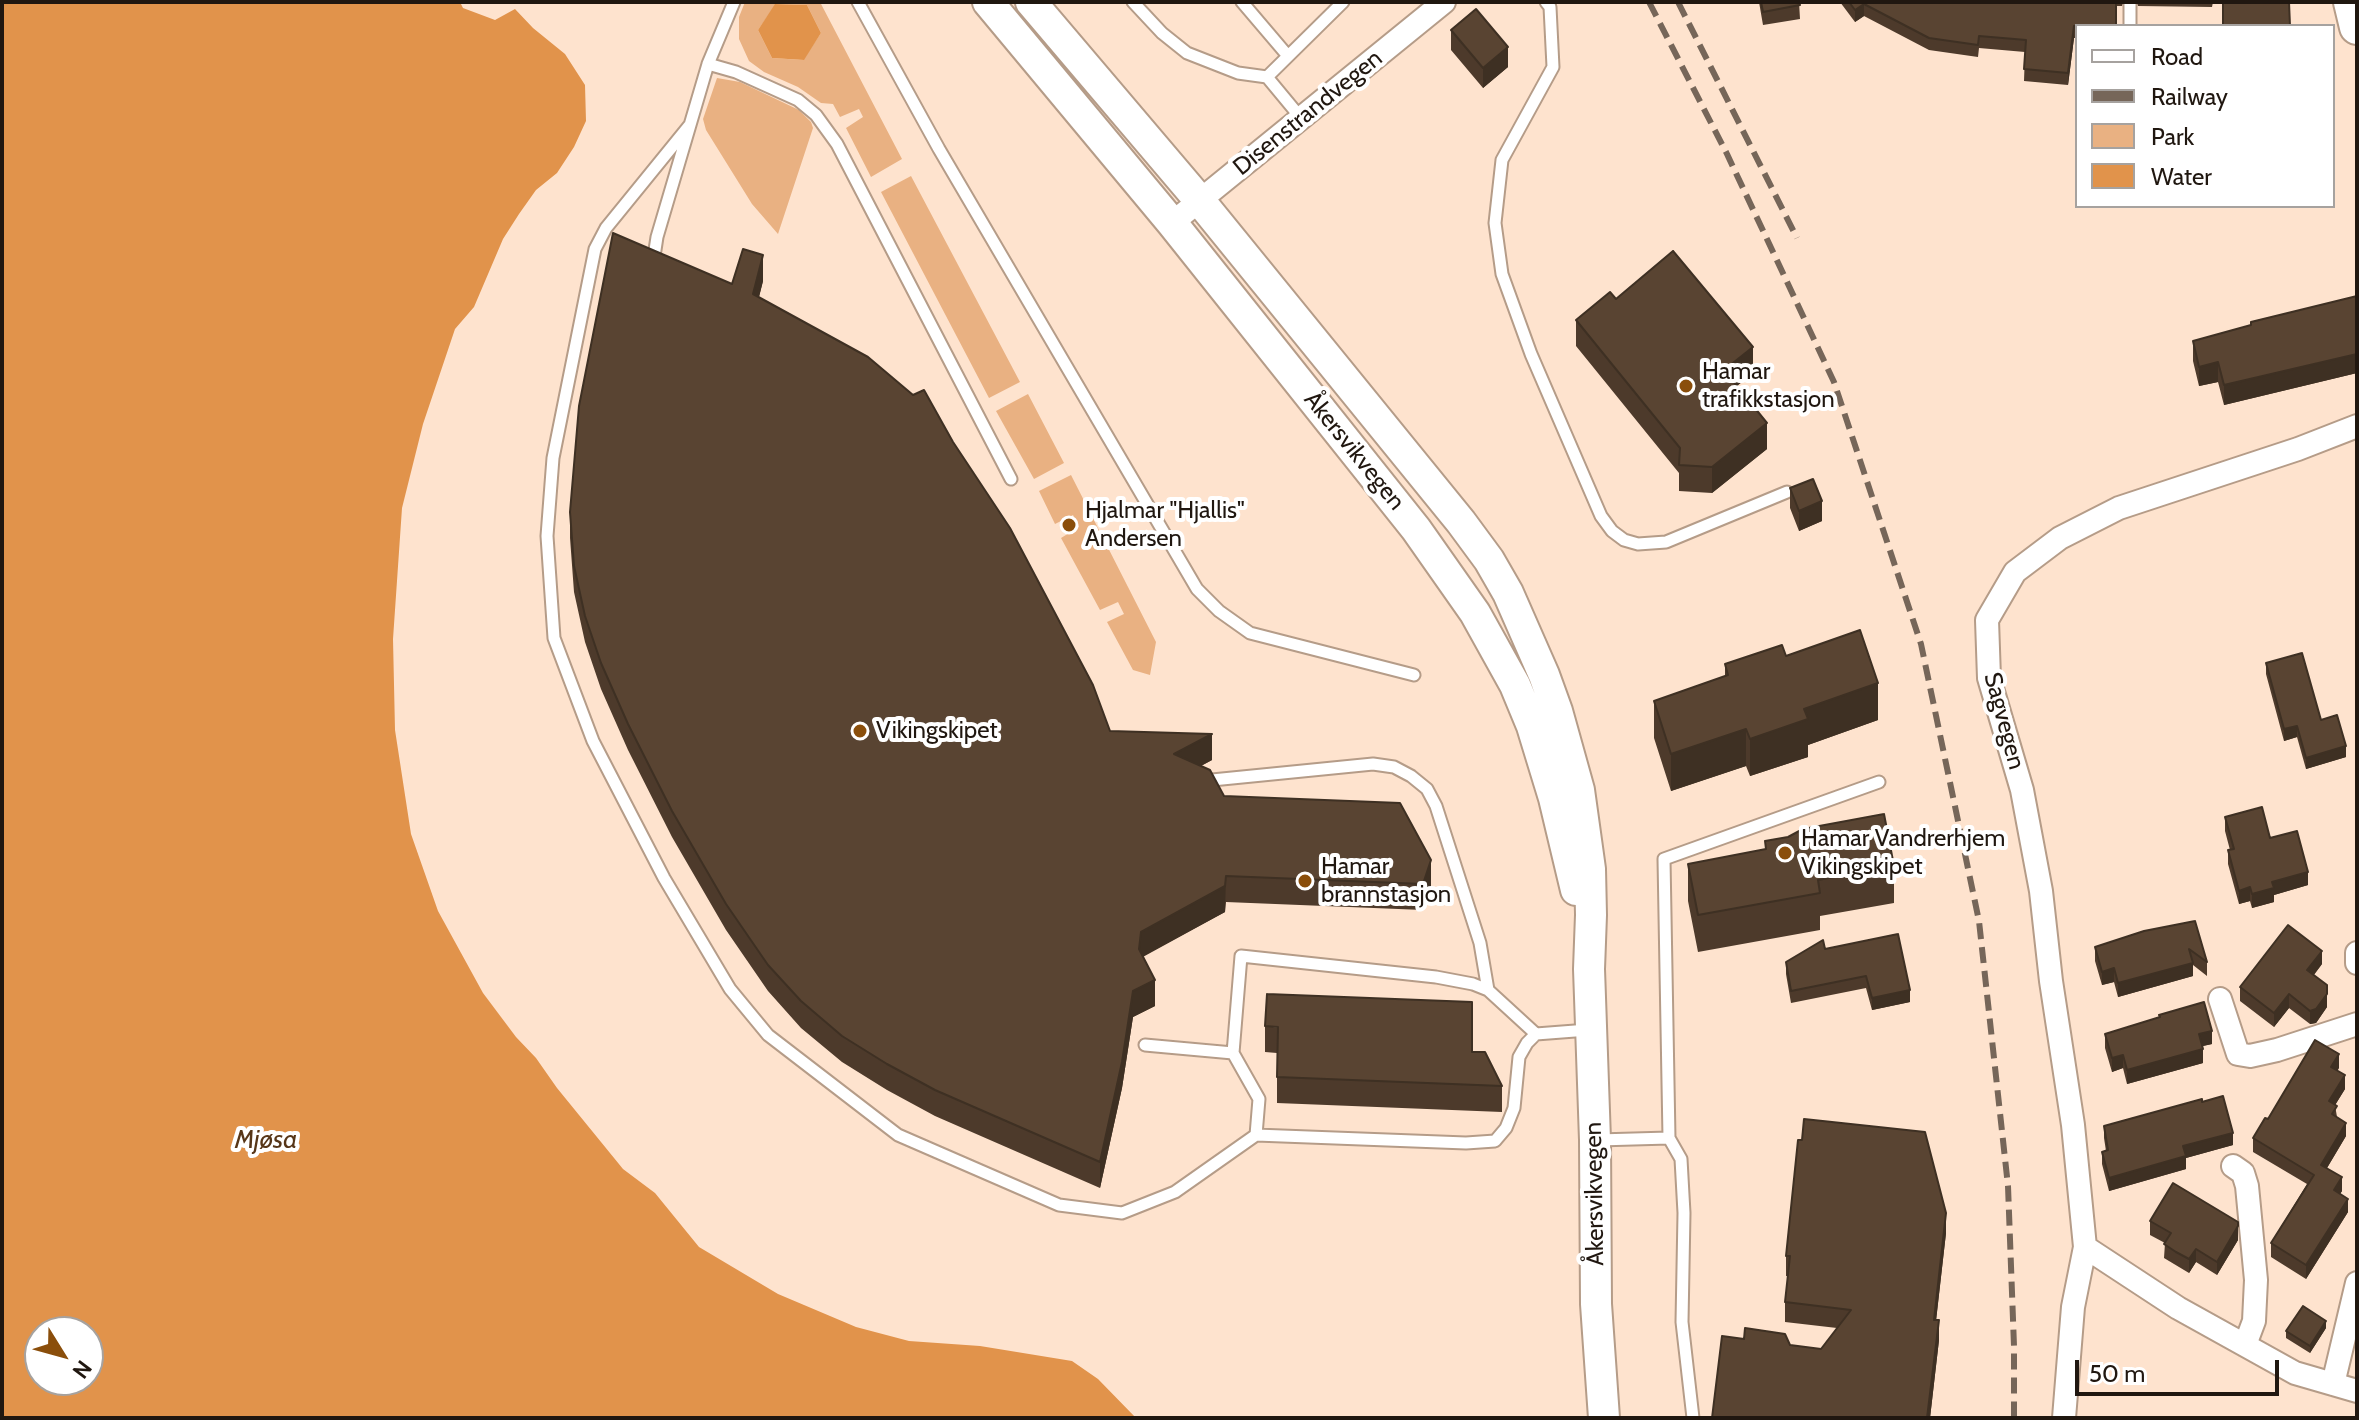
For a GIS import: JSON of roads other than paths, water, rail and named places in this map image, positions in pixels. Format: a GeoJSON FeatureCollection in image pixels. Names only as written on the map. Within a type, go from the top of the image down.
{"type":"FeatureCollection","features":[{"type":"Feature","properties":{"kind":"main road"},"geometry":{"type":"LineString","coordinates":[[2351,2],[2357,27]]}},
{"type":"Feature","properties":{"kind":"street","name":"Åkersvikvegen"},"geometry":{"type":"LineString","coordinates":[[988,2],[1172,223],[1416,529],[1475,613],[1515,685],[1532,726],[1575,884],[1589,969]]}},
{"type":"Feature","properties":{"kind":"street","name":"Åkersvikvegen"},"geometry":{"type":"LineString","coordinates":[[1031,2],[1200,201],[1461,522],[1508,593],[1553,699],[1579,790],[1590,869],[1596,1304],[1604,1418]]}},
{"type":"Feature","properties":{"kind":"street","name":"Disenstrandvegen"},"geometry":{"type":"LineString","coordinates":[[1172,223],[1444,2]]}},
{"type":"Feature","properties":{"kind":"street","name":"Sagvegen"},"geometry":{"type":"LineString","coordinates":[[2064,1418],[2073,1307],[2085,1247],[2073,1125],[2041,891],[2022,790],[1989,678],[1987,620],[2015,572],[2060,538],[2119,508],[2298,449],[2357,426]]}},
{"type":"Feature","properties":{"kind":"street"},"geometry":{"type":"LineString","coordinates":[[2357,953],[2357,963]]}},
{"type":"Feature","properties":{"kind":"street"},"geometry":{"type":"LineString","coordinates":[[2220,999],[2238,1054],[2250,1056],[2277,1050],[2357,1024]]}},
{"type":"Feature","properties":{"kind":"street"},"geometry":{"type":"LineString","coordinates":[[2233,1166],[2243,1173],[2247,1186],[2256,1280],[2254,1321],[2245,1345]]}},
{"type":"Feature","properties":{"kind":"street"},"geometry":{"type":"LineString","coordinates":[[2085,1247],[2178,1308],[2295,1373],[2357,1391]]}},
{"type":"Feature","properties":{"kind":"street"},"geometry":{"type":"LineString","coordinates":[[2333,1384],[2357,1283]]}},
{"type":"Feature","properties":{"kind":"lane"},"geometry":{"type":"LineString","coordinates":[[653,263],[657,237],[708,64],[734,2]]}},
{"type":"Feature","properties":{"kind":"lane"},"geometry":{"type":"LineString","coordinates":[[858,2],[939,149],[1197,589],[1219,611],[1250,633],[1414,675]]}},
{"type":"Feature","properties":{"kind":"lane"},"geometry":{"type":"LineString","coordinates":[[1133,2],[1162,33],[1187,53],[1238,73],[1267,77],[1301,118]]}},
{"type":"Feature","properties":{"kind":"lane"},"geometry":{"type":"LineString","coordinates":[[1242,2],[1288,56]]}},
{"type":"Feature","properties":{"kind":"lane"},"geometry":{"type":"LineString","coordinates":[[1267,77],[1343,2]]}},
{"type":"Feature","properties":{"kind":"lane"},"geometry":{"type":"LineString","coordinates":[[1546,2],[1550,7],[1553,67],[1502,160],[1495,223],[1502,274],[1531,354],[1601,516],[1612,531],[1624,540],[1638,544],[1666,542],[1787,492]]}},
{"type":"Feature","properties":{"kind":"lane"},"geometry":{"type":"LineString","coordinates":[[2130,2],[2130,24]]}},
{"type":"Feature","properties":{"kind":"lane"},"geometry":{"type":"LineString","coordinates":[[708,64],[763,83],[798,100],[816,115],[837,144],[1011,479]]}},
{"type":"Feature","properties":{"kind":"lane"},"geometry":{"type":"LineString","coordinates":[[689,126],[606,228],[595,249],[553,458],[547,536],[554,638],[593,741],[664,878],[730,989],[768,1035],[898,1135],[1059,1205],[1122,1213],[1175,1192],[1256,1135],[1466,1143],[1495,1141],[1506,1128],[1514,1108],[1519,1057],[1536,1034]]}},
{"type":"Feature","properties":{"kind":"lane"},"geometry":{"type":"LineString","coordinates":[[1202,781],[1373,764],[1394,767],[1411,776],[1427,789],[1436,806],[1480,943],[1488,990]]}},
{"type":"Feature","properties":{"kind":"lane"},"geometry":{"type":"LineString","coordinates":[[1693,1418],[1682,1322],[1684,1186],[1681,1159],[1669,1138],[1664,859],[1879,782]]}},
{"type":"Feature","properties":{"kind":"lane"},"geometry":{"type":"LineString","coordinates":[[1256,1135],[1259,1099],[1233,1053],[1241,956],[1436,977],[1473,984],[1488,990],[1536,1034],[1591,1030]]}},
{"type":"Feature","properties":{"kind":"lane"},"geometry":{"type":"LineString","coordinates":[[1145,1045],[1233,1053]]}},
{"type":"Feature","properties":{"kind":"lane"},"geometry":{"type":"LineString","coordinates":[[1595,1140],[1669,1138]]}},
{"type":"Feature","properties":{"kind":"water","name":"Mjøsa"},"geometry":{"type":"Polygon","coordinates":[[[2,2],[460,2],[463,8],[495,20],[515,9],[565,54],[585,85],[586,121],[557,173],[536,190],[503,239],[474,307],[455,329],[423,424],[402,508],[393,639],[395,730],[411,834],[438,911],[483,993],[516,1037],[623,1169],[655,1193],[699,1247],[778,1294],[856,1327],[909,1341],[980,1346],[1072,1361],[1098,1379],[1136,1418],[2,1418],[2,2]]]}},
{"type":"Feature","properties":{"kind":"water"},"geometry":{"type":"Polygon","coordinates":[[[775,4],[807,5],[821,33],[804,60],[772,58],[758,30],[775,4]]]}},
{"type":"Feature","properties":{"kind":"railway"},"geometry":{"type":"LineString","coordinates":[[1649,2],[1727,154],[1834,382],[1921,644],[1979,921],[2008,1186],[2014,1418]]}},
{"type":"Feature","properties":{"kind":"railway"},"geometry":{"type":"LineString","coordinates":[[1678,2],[1797,238]]}},
{"type":"Feature","properties":{"kind":"place","name":"Hamar trafikkstasjon"},"geometry":{"type":"Point","coordinates":[1686,386]}},
{"type":"Feature","properties":{"kind":"place","name":"Hjalmar \"Hjallis\" Andersen"},"geometry":{"type":"Point","coordinates":[1069,525]}},
{"type":"Feature","properties":{"kind":"place","name":"Vikingskipet"},"geometry":{"type":"Point","coordinates":[860,731]}},
{"type":"Feature","properties":{"kind":"place","name":"Hamar Vandrerhjem Vikingskipet"},"geometry":{"type":"Point","coordinates":[1785,853]}},
{"type":"Feature","properties":{"kind":"place","name":"Hamar brannstasjon"},"geometry":{"type":"Point","coordinates":[1305,881]}}]}
